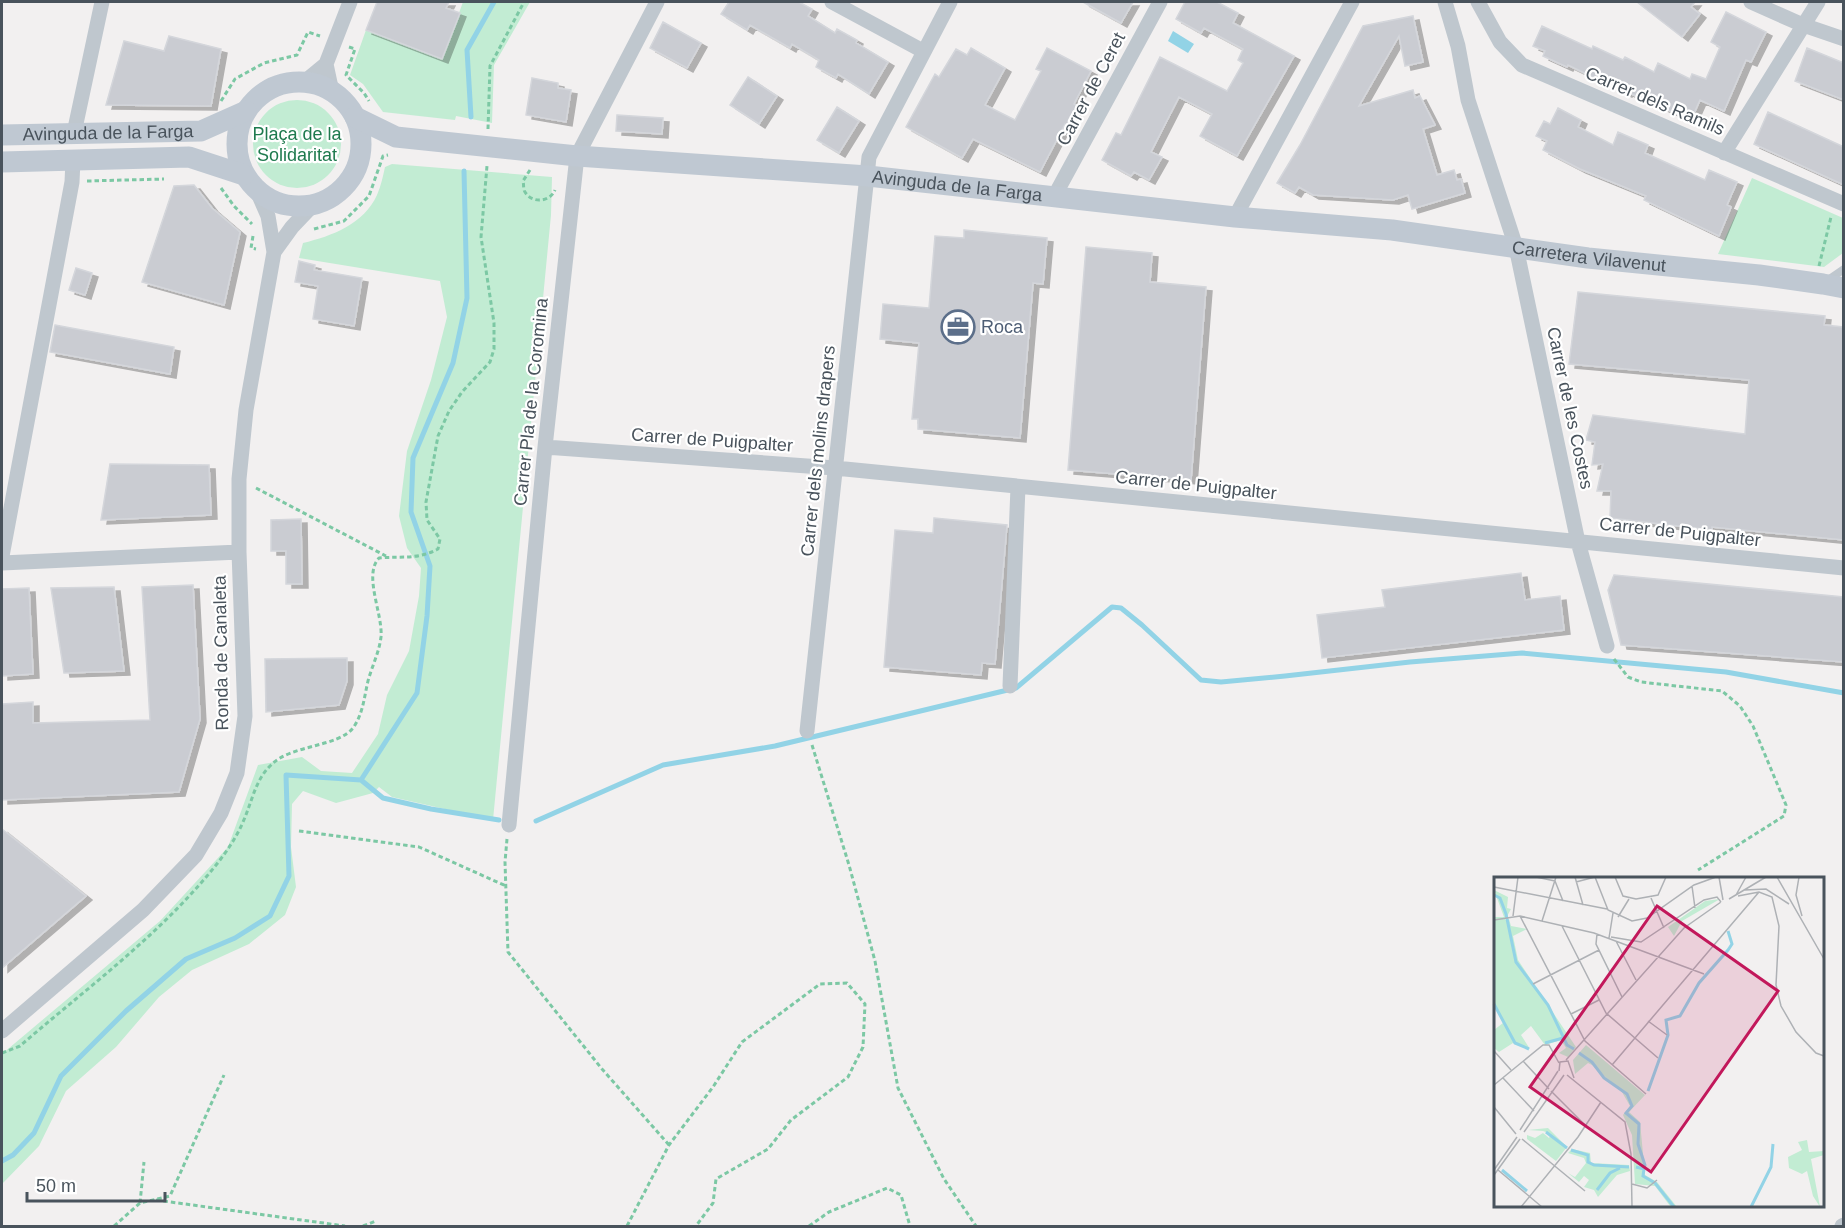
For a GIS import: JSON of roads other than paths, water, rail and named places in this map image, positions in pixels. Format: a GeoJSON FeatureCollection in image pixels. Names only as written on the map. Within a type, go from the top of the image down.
{"type":"FeatureCollection","features":[{"type":"Feature","properties":{"kind":"street"},"geometry":{"type":"LineString","coordinates":[[74,133],[102,2]]}},
{"type":"Feature","properties":{"kind":"street"},"geometry":{"type":"LineString","coordinates":[[303,83],[326,64],[350,2]]}},
{"type":"Feature","properties":{"kind":"street","name":"Carrer Pla de la Coromina"},"geometry":{"type":"LineString","coordinates":[[509,825],[544,447],[577,156],[657,2]]}},
{"type":"Feature","properties":{"kind":"street"},"geometry":{"type":"LineString","coordinates":[[832,2],[923,51]]}},
{"type":"Feature","properties":{"kind":"street","name":"Carrer dels molins drapers"},"geometry":{"type":"LineString","coordinates":[[807,731],[869,157],[950,2]]}},
{"type":"Feature","properties":{"kind":"street","name":"Carrer de Ceret"},"geometry":{"type":"LineString","coordinates":[[1055,195],[1160,2]]}},
{"type":"Feature","properties":{"kind":"street"},"geometry":{"type":"LineString","coordinates":[[1235,217],[1352,2]]}},
{"type":"Feature","properties":{"kind":"street","name":"Carretera Vilavenut"},"geometry":{"type":"LineString","coordinates":[[1445,2],[1458,46],[1468,100],[1516,247],[1588,258],[1827,285]]}},
{"type":"Feature","properties":{"kind":"street","name":"Carrer dels Ramils"},"geometry":{"type":"LineString","coordinates":[[1478,2],[1500,42],[1522,65],[1840,202]]}},
{"type":"Feature","properties":{"kind":"street"},"geometry":{"type":"LineString","coordinates":[[1751,2],[1803,26],[1844,39]]}},
{"type":"Feature","properties":{"kind":"street"},"geometry":{"type":"LineString","coordinates":[[1724,153],[1818,2]]}},
{"type":"Feature","properties":{"kind":"street"},"geometry":{"type":"LineString","coordinates":[[326,64],[332,92]]}},
{"type":"Feature","properties":{"kind":"street"},"geometry":{"type":"LineString","coordinates":[[295,82],[314,84],[332,92],[345,103],[355,117],[360,133],[361,152],[355,171],[345,187],[330,199],[312,206],[293,207],[274,202],[251,183],[238,159],[236,142],[239,126],[246,111],[259,96],[276,86],[295,82]]}},
{"type":"Feature","properties":{"kind":"street","name":"Avinguda de la Farga"},"geometry":{"type":"LineString","coordinates":[[2,135],[201,131],[246,111]]}},
{"type":"Feature","properties":{"kind":"street","name":"Avinguda de la Farga"},"geometry":{"type":"LineString","coordinates":[[355,117],[396,137],[577,156],[868,176],[1055,195],[1235,217],[1392,230],[1516,247]]}},
{"type":"Feature","properties":{"kind":"street","name":"Avinguda de la Farga"},"geometry":{"type":"LineString","coordinates":[[361,152],[396,137]]}},
{"type":"Feature","properties":{"kind":"street","name":"Avinguda de la Farga"},"geometry":{"type":"LineString","coordinates":[[2,162],[189,157],[251,183]]}},
{"type":"Feature","properties":{"kind":"street"},"geometry":{"type":"LineString","coordinates":[[2,556],[72,182],[74,160]]}},
{"type":"Feature","properties":{"kind":"street","name":"Ronda de Canaleta"},"geometry":{"type":"LineString","coordinates":[[2,1031],[143,910],[196,855],[221,813],[237,773],[245,717],[239,552],[239,479],[246,410],[274,252],[268,216],[251,183]]}},
{"type":"Feature","properties":{"kind":"street","name":"Ronda de Canaleta"},"geometry":{"type":"LineString","coordinates":[[274,252],[292,227],[312,206]]}},
{"type":"Feature","properties":{"kind":"street","name":"Carrer de les Costes"},"geometry":{"type":"LineString","coordinates":[[1516,247],[1578,542],[1606,646]]}},
{"type":"Feature","properties":{"kind":"street","name":"Carrer de Puigpalter"},"geometry":{"type":"LineString","coordinates":[[544,447],[835,468],[1844,568]]}},
{"type":"Feature","properties":{"kind":"street"},"geometry":{"type":"LineString","coordinates":[[1010,686],[1018,487]]}},
{"type":"Feature","properties":{"kind":"street"},"geometry":{"type":"LineString","coordinates":[[2,563],[239,552]]}},
{"type":"Feature","properties":{"kind":"lane"},"geometry":{"type":"LineString","coordinates":[[1827,285],[1844,269]]}},
{"type":"Feature","properties":{"kind":"water"},"geometry":{"type":"Polygon","coordinates":[[[1173,31],[1194,44],[1188,53],[1168,41],[1173,31]]]}},
{"type":"Feature","properties":{"kind":"waterway"},"geometry":{"type":"LineString","coordinates":[[471,117],[467,50],[494,2]]}},
{"type":"Feature","properties":{"kind":"waterway"},"geometry":{"type":"LineString","coordinates":[[2,1161],[13,1155],[34,1133],[61,1076],[126,1011],[186,959],[235,938],[270,916],[289,876],[286,775],[361,780],[417,693],[427,616],[430,566],[411,512],[413,458],[453,363],[467,298],[464,171]]}},
{"type":"Feature","properties":{"kind":"waterway"},"geometry":{"type":"LineString","coordinates":[[536,821],[663,765],[775,746],[1016,688],[1112,607],[1121,608],[1142,625],[1201,680],[1221,682],[1522,653],[1726,672],[1844,693]]}},
{"type":"Feature","properties":{"kind":"waterway"},"geometry":{"type":"LineString","coordinates":[[361,780],[383,798],[431,809],[499,820]]}},
{"type":"Feature","properties":{"kind":"place","name":"Roca"},"geometry":{"type":"Point","coordinates":[958,327]}},
{"type":"Feature","properties":{"kind":"park label","name":"Plaça de la Solidaritat"},"geometry":{"type":"Point","coordinates":[297,144]}}]}
